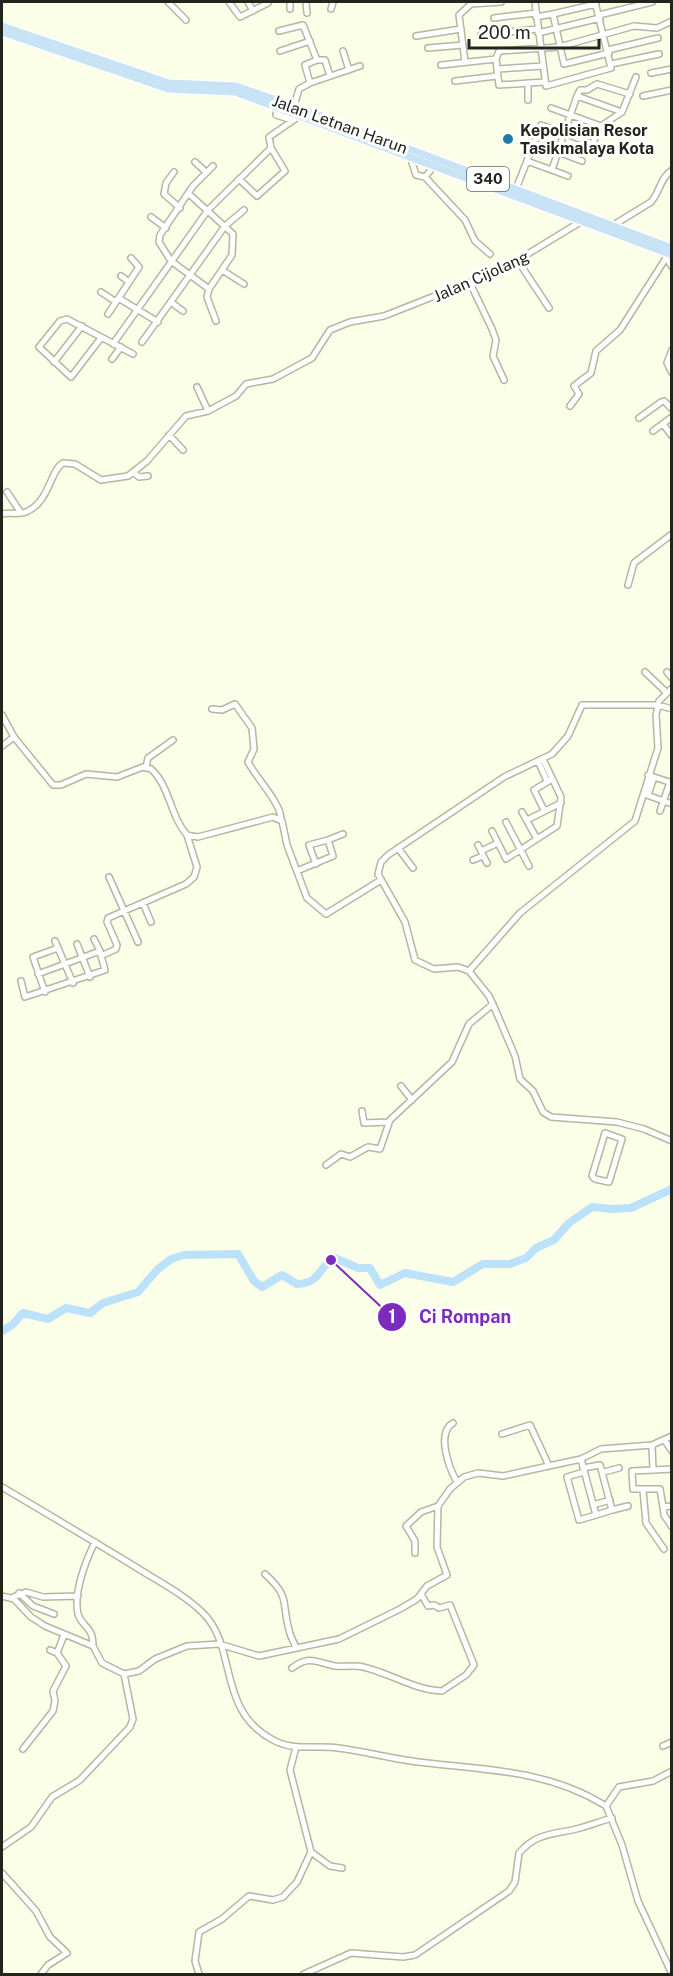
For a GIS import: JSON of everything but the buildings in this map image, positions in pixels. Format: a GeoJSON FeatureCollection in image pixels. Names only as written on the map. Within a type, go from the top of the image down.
{"type":"FeatureCollection","features":[{"type":"Feature","properties":{"kind":"main road","name":"Jalan Letnan Harun"},"geometry":{"type":"LineString","coordinates":[[2,26],[168,89],[235,92],[277,107],[303,113],[516,189],[582,221],[632,237]]}},
{"type":"Feature","properties":{"kind":"main road","name":"Jalan Letnan Harun"},"geometry":{"type":"LineString","coordinates":[[2,32],[169,83],[236,86],[294,106],[303,113]]}},
{"type":"Feature","properties":{"kind":"main road","name":"Jalan Letnan Harun"},"geometry":{"type":"LineString","coordinates":[[407,152],[435,165],[612,226],[669,253]]}},
{"type":"Feature","properties":{"kind":"street"},"geometry":{"type":"LineString","coordinates":[[168,2],[186,20]]}},
{"type":"Feature","properties":{"kind":"street"},"geometry":{"type":"LineString","coordinates":[[229,2],[239,17],[269,2]]}},
{"type":"Feature","properties":{"kind":"street"},"geometry":{"type":"LineString","coordinates":[[248,2],[253,11]]}},
{"type":"Feature","properties":{"kind":"street"},"geometry":{"type":"LineString","coordinates":[[290,2],[290,9]]}},
{"type":"Feature","properties":{"kind":"street"},"geometry":{"type":"LineString","coordinates":[[306,2],[307,13]]}},
{"type":"Feature","properties":{"kind":"street"},"geometry":{"type":"LineString","coordinates":[[331,9],[333,2]]}},
{"type":"Feature","properties":{"kind":"street"},"geometry":{"type":"LineString","coordinates":[[465,62],[459,14],[472,3],[501,2]]}},
{"type":"Feature","properties":{"kind":"street"},"geometry":{"type":"LineString","coordinates":[[494,18],[536,15],[553,14],[596,3],[611,64],[610,69],[547,86],[544,82],[542,48],[537,31],[536,15],[535,2]]}},
{"type":"Feature","properties":{"kind":"street"},"geometry":{"type":"LineString","coordinates":[[481,35],[556,30],[652,2]]}},
{"type":"Feature","properties":{"kind":"street"},"geometry":{"type":"LineString","coordinates":[[553,14],[559,47],[566,64],[661,36],[661,27]]}},
{"type":"Feature","properties":{"kind":"street"},"geometry":{"type":"LineString","coordinates":[[544,82],[499,85],[496,59],[499,51],[559,47],[636,26],[653,29],[672,21]]}},
{"type":"Feature","properties":{"kind":"street"},"geometry":{"type":"LineString","coordinates":[[279,32],[301,24],[317,60]]}},
{"type":"Feature","properties":{"kind":"street"},"geometry":{"type":"LineString","coordinates":[[416,36],[461,29]]}},
{"type":"Feature","properties":{"kind":"street"},"geometry":{"type":"LineString","coordinates":[[436,32],[438,48]]}},
{"type":"Feature","properties":{"kind":"street"},"geometry":{"type":"LineString","coordinates":[[280,51],[310,41]]}},
{"type":"Feature","properties":{"kind":"street"},"geometry":{"type":"LineString","coordinates":[[428,48],[463,45]]}},
{"type":"Feature","properties":{"kind":"street"},"geometry":{"type":"LineString","coordinates":[[343,51],[350,70]]}},
{"type":"Feature","properties":{"kind":"street"},"geometry":{"type":"LineString","coordinates":[[611,64],[659,54]]}},
{"type":"Feature","properties":{"kind":"street"},"geometry":{"type":"LineString","coordinates":[[441,65],[496,59]]}},
{"type":"Feature","properties":{"kind":"street"},"geometry":{"type":"LineString","coordinates":[[310,83],[304,66],[317,60],[325,60],[330,76]]}},
{"type":"Feature","properties":{"kind":"street"},"geometry":{"type":"LineString","coordinates":[[294,106],[299,89],[360,66]]}},
{"type":"Feature","properties":{"kind":"street"},"geometry":{"type":"LineString","coordinates":[[455,81],[543,66]]}},
{"type":"Feature","properties":{"kind":"street"},"geometry":{"type":"LineString","coordinates":[[651,72],[672,69]]}},
{"type":"Feature","properties":{"kind":"street"},"geometry":{"type":"LineString","coordinates":[[516,189],[541,125],[592,144],[599,126],[622,112],[636,77]]}},
{"type":"Feature","properties":{"kind":"street"},"geometry":{"type":"LineString","coordinates":[[528,83],[528,100]]}},
{"type":"Feature","properties":{"kind":"street"},"geometry":{"type":"LineString","coordinates":[[552,170],[580,90],[587,90],[597,84],[630,94]]}},
{"type":"Feature","properties":{"kind":"street"},"geometry":{"type":"LineString","coordinates":[[643,96],[672,90]]}},
{"type":"Feature","properties":{"kind":"street"},"geometry":{"type":"LineString","coordinates":[[577,96],[622,112]]}},
{"type":"Feature","properties":{"kind":"street"},"geometry":{"type":"LineString","coordinates":[[277,107],[276,115],[292,120]]}},
{"type":"Feature","properties":{"kind":"street"},"geometry":{"type":"LineString","coordinates":[[551,108],[599,126]]}},
{"type":"Feature","properties":{"kind":"street"},"geometry":{"type":"LineString","coordinates":[[239,179],[257,196],[285,171],[272,148],[269,137],[303,113]]}},
{"type":"Feature","properties":{"kind":"street"},"geometry":{"type":"LineString","coordinates":[[534,142],[582,161]]}},
{"type":"Feature","properties":{"kind":"street"},"geometry":{"type":"LineString","coordinates":[[113,344],[208,210],[272,148]]}},
{"type":"Feature","properties":{"kind":"street"},"geometry":{"type":"LineString","coordinates":[[407,152],[416,175],[425,177],[465,220],[476,242],[490,254]]}},
{"type":"Feature","properties":{"kind":"street"},"geometry":{"type":"LineString","coordinates":[[527,161],[568,176]]}},
{"type":"Feature","properties":{"kind":"street"},"geometry":{"type":"LineString","coordinates":[[195,162],[206,172]]}},
{"type":"Feature","properties":{"kind":"street"},"geometry":{"type":"LineString","coordinates":[[425,177],[435,165]]}},
{"type":"Feature","properties":{"kind":"street"},"geometry":{"type":"LineString","coordinates":[[209,289],[171,261],[159,242],[165,228],[193,186],[213,166]]}},
{"type":"Feature","properties":{"kind":"street"},"geometry":{"type":"LineString","coordinates":[[612,226],[651,202],[656,197],[664,176],[672,170]]}},
{"type":"Feature","properties":{"kind":"street"},"geometry":{"type":"LineString","coordinates":[[174,172],[166,183],[164,194],[180,207]]}},
{"type":"Feature","properties":{"kind":"street"},"geometry":{"type":"LineString","coordinates":[[189,194],[233,234],[233,252],[209,289],[207,298],[216,321]]}},
{"type":"Feature","properties":{"kind":"street"},"geometry":{"type":"LineString","coordinates":[[142,342],[225,226],[244,210]]}},
{"type":"Feature","properties":{"kind":"street"},"geometry":{"type":"LineString","coordinates":[[151,217],[165,228]]}},
{"type":"Feature","properties":{"kind":"street","name":"Jalan Cijolang"},"geometry":{"type":"LineString","coordinates":[[134,472],[186,416],[208,411],[236,396],[246,384],[276,378],[312,358],[330,330],[350,322],[374,318],[470,283],[518,261],[582,221]]}},
{"type":"Feature","properties":{"kind":"street"},"geometry":{"type":"LineString","coordinates":[[669,253],[672,267]]}},
{"type":"Feature","properties":{"kind":"street"},"geometry":{"type":"LineString","coordinates":[[570,406],[579,394],[574,386],[592,372],[597,351],[620,330],[669,253]]}},
{"type":"Feature","properties":{"kind":"street"},"geometry":{"type":"LineString","coordinates":[[108,314],[139,267],[131,258]]}},
{"type":"Feature","properties":{"kind":"street"},"geometry":{"type":"LineString","coordinates":[[518,261],[549,308]]}},
{"type":"Feature","properties":{"kind":"street"},"geometry":{"type":"LineString","coordinates":[[222,270],[243,284]]}},
{"type":"Feature","properties":{"kind":"street"},"geometry":{"type":"LineString","coordinates":[[121,276],[129,282]]}},
{"type":"Feature","properties":{"kind":"street"},"geometry":{"type":"LineString","coordinates":[[470,283],[492,329],[496,344],[493,356],[504,380]]}},
{"type":"Feature","properties":{"kind":"street"},"geometry":{"type":"LineString","coordinates":[[101,292],[158,322]]}},
{"type":"Feature","properties":{"kind":"street"},"geometry":{"type":"LineString","coordinates":[[172,303],[183,311]]}},
{"type":"Feature","properties":{"kind":"street"},"geometry":{"type":"LineString","coordinates":[[101,338],[72,376],[69,376],[41,350],[40,343],[62,319],[70,319],[133,354]]}},
{"type":"Feature","properties":{"kind":"street"},"geometry":{"type":"LineString","coordinates":[[54,362],[82,326]]}},
{"type":"Feature","properties":{"kind":"street"},"geometry":{"type":"LineString","coordinates":[[112,360],[121,347]]}},
{"type":"Feature","properties":{"kind":"street"},"geometry":{"type":"LineString","coordinates":[[672,350],[667,363],[672,373]]}},
{"type":"Feature","properties":{"kind":"street"},"geometry":{"type":"LineString","coordinates":[[197,387],[208,411]]}},
{"type":"Feature","properties":{"kind":"street"},"geometry":{"type":"LineString","coordinates":[[639,418],[664,401],[672,409]]}},
{"type":"Feature","properties":{"kind":"street"},"geometry":{"type":"LineString","coordinates":[[654,431],[672,417]]}},
{"type":"Feature","properties":{"kind":"street"},"geometry":{"type":"LineString","coordinates":[[663,424],[672,436]]}},
{"type":"Feature","properties":{"kind":"street"},"geometry":{"type":"LineString","coordinates":[[169,435],[183,450]]}},
{"type":"Feature","properties":{"kind":"street"},"geometry":{"type":"LineString","coordinates":[[2,514],[29,510],[51,487],[58,467],[63,463],[75,464],[104,480],[125,477],[134,472],[139,477],[148,476]]}},
{"type":"Feature","properties":{"kind":"street"},"geometry":{"type":"LineString","coordinates":[[7,492],[21,513]]}},
{"type":"Feature","properties":{"kind":"street"},"geometry":{"type":"LineString","coordinates":[[628,585],[634,563],[672,534]]}},
{"type":"Feature","properties":{"kind":"street"},"geometry":{"type":"LineString","coordinates":[[469,971],[520,913],[633,824],[646,795],[658,748],[658,705],[660,698],[669,690],[645,672]]}},
{"type":"Feature","properties":{"kind":"street"},"geometry":{"type":"LineString","coordinates":[[667,672],[672,678]]}},
{"type":"Feature","properties":{"kind":"street"},"geometry":{"type":"LineString","coordinates":[[212,709],[222,710],[235,704],[250,724],[254,747],[248,762],[255,776],[280,809],[281,820],[307,898],[327,914],[381,880]]}},
{"type":"Feature","properties":{"kind":"street"},"geometry":{"type":"LineString","coordinates":[[672,709],[658,705],[582,705],[567,738],[540,760],[504,777],[398,848],[381,862],[378,874],[405,922],[411,952],[416,961],[434,969],[458,968],[469,971],[493,1004],[514,1052],[520,1079],[534,1092],[544,1113],[560,1118],[617,1122],[644,1129],[672,1141]]}},
{"type":"Feature","properties":{"kind":"street"},"geometry":{"type":"LineString","coordinates":[[2,715],[14,738],[45,777],[57,786],[86,774],[117,777],[146,767]]}},
{"type":"Feature","properties":{"kind":"street"},"geometry":{"type":"LineString","coordinates":[[2,746],[14,738]]}},
{"type":"Feature","properties":{"kind":"street"},"geometry":{"type":"LineString","coordinates":[[146,767],[148,758],[173,740]]}},
{"type":"Feature","properties":{"kind":"street"},"geometry":{"type":"LineString","coordinates":[[492,831],[506,859],[557,826],[561,803],[540,760]]}},
{"type":"Feature","properties":{"kind":"street"},"geometry":{"type":"LineString","coordinates":[[39,975],[66,967],[82,958],[117,948],[107,920],[186,884],[194,876],[197,867],[187,835],[169,804],[160,779],[146,767]]}},
{"type":"Feature","properties":{"kind":"street"},"geometry":{"type":"LineString","coordinates":[[651,776],[671,782],[660,811]]}},
{"type":"Feature","properties":{"kind":"street"},"geometry":{"type":"LineString","coordinates":[[544,810],[534,790],[550,780]]}},
{"type":"Feature","properties":{"kind":"street"},"geometry":{"type":"LineString","coordinates":[[646,795],[672,804]]}},
{"type":"Feature","properties":{"kind":"street"},"geometry":{"type":"LineString","coordinates":[[527,820],[561,803]]}},
{"type":"Feature","properties":{"kind":"street"},"geometry":{"type":"LineString","coordinates":[[522,812],[537,839]]}},
{"type":"Feature","properties":{"kind":"street"},"geometry":{"type":"LineString","coordinates":[[187,835],[198,837],[273,817],[281,820]]}},
{"type":"Feature","properties":{"kind":"street"},"geometry":{"type":"LineString","coordinates":[[506,822],[529,866]]}},
{"type":"Feature","properties":{"kind":"street"},"geometry":{"type":"LineString","coordinates":[[316,864],[309,844],[343,834]]}},
{"type":"Feature","properties":{"kind":"street"},"geometry":{"type":"LineString","coordinates":[[297,871],[334,855],[328,840]]}},
{"type":"Feature","properties":{"kind":"street"},"geometry":{"type":"LineString","coordinates":[[473,860],[498,843]]}},
{"type":"Feature","properties":{"kind":"street"},"geometry":{"type":"LineString","coordinates":[[478,845],[487,863]]}},
{"type":"Feature","properties":{"kind":"street"},"geometry":{"type":"LineString","coordinates":[[398,848],[413,868]]}},
{"type":"Feature","properties":{"kind":"street"},"geometry":{"type":"LineString","coordinates":[[109,877],[138,942]]}},
{"type":"Feature","properties":{"kind":"street"},"geometry":{"type":"LineString","coordinates":[[143,903],[151,922]]}},
{"type":"Feature","properties":{"kind":"street"},"geometry":{"type":"LineString","coordinates":[[21,981],[26,998],[73,983],[106,969],[94,939]]}},
{"type":"Feature","properties":{"kind":"street"},"geometry":{"type":"LineString","coordinates":[[77,944],[90,976]]}},
{"type":"Feature","properties":{"kind":"street"},"geometry":{"type":"LineString","coordinates":[[45,992],[34,956],[57,945],[73,983]]}},
{"type":"Feature","properties":{"kind":"street"},"geometry":{"type":"LineString","coordinates":[[326,1164],[341,1154],[350,1157],[368,1148],[379,1149],[385,1139],[388,1122],[452,1062],[469,1024],[493,1004]]}},
{"type":"Feature","properties":{"kind":"street"},"geometry":{"type":"LineString","coordinates":[[401,1086],[412,1100]]}},
{"type":"Feature","properties":{"kind":"street"},"geometry":{"type":"LineString","coordinates":[[363,1111],[364,1123],[388,1122]]}},
{"type":"Feature","properties":{"kind":"street"},"geometry":{"type":"LineString","coordinates":[[614,1135],[617,1122]]}},
{"type":"Feature","properties":{"kind":"street"},"geometry":{"type":"LineString","coordinates":[[603,1135],[614,1135],[622,1139],[611,1180],[596,1179],[592,1174],[603,1135]]}},
{"type":"Feature","properties":{"kind":"street"},"geometry":{"type":"LineString","coordinates":[[453,1423],[446,1428],[444,1435],[450,1470],[457,1482]]}},
{"type":"Feature","properties":{"kind":"street"},"geometry":{"type":"LineString","coordinates":[[502,1434],[530,1425],[549,1466]]}},
{"type":"Feature","properties":{"kind":"street"},"geometry":{"type":"LineString","coordinates":[[415,1553],[415,1540],[406,1526],[421,1512],[438,1506],[457,1482],[476,1473],[501,1476],[581,1459],[601,1449],[652,1445],[672,1436]]}},
{"type":"Feature","properties":{"kind":"street"},"geometry":{"type":"LineString","coordinates":[[665,1441],[672,1451]]}},
{"type":"Feature","properties":{"kind":"street"},"geometry":{"type":"LineString","coordinates":[[652,1445],[653,1470]]}},
{"type":"Feature","properties":{"kind":"street"},"geometry":{"type":"LineString","coordinates":[[581,1459],[596,1515]]}},
{"type":"Feature","properties":{"kind":"street"},"geometry":{"type":"LineString","coordinates":[[612,1510],[604,1472],[600,1464],[567,1477],[577,1518],[580,1520],[628,1506]]}},
{"type":"Feature","properties":{"kind":"street"},"geometry":{"type":"LineString","coordinates":[[604,1472],[619,1468]]}},
{"type":"Feature","properties":{"kind":"street"},"geometry":{"type":"LineString","coordinates":[[672,1469],[631,1473],[634,1490],[661,1490],[664,1515],[672,1527]]}},
{"type":"Feature","properties":{"kind":"street"},"geometry":{"type":"LineString","coordinates":[[2,1487],[93,1546],[197,1608],[213,1625],[246,1718],[276,1742],[296,1747],[333,1748],[426,1763],[511,1771],[549,1781],[606,1806],[612,1818],[638,1901],[672,1974]]}},
{"type":"Feature","properties":{"kind":"street"},"geometry":{"type":"LineString","coordinates":[[644,1490],[646,1522],[664,1549]]}},
{"type":"Feature","properties":{"kind":"street"},"geometry":{"type":"LineString","coordinates":[[593,1505],[610,1500]]}},
{"type":"Feature","properties":{"kind":"street"},"geometry":{"type":"LineString","coordinates":[[93,1546],[78,1596],[78,1615],[91,1630],[93,1646],[102,1663],[124,1674],[139,1671],[154,1659],[196,1645],[219,1644],[256,1656],[339,1640],[400,1609],[421,1594],[427,1586],[448,1574],[437,1547],[438,1506]]}},
{"type":"Feature","properties":{"kind":"street"},"geometry":{"type":"LineString","coordinates":[[663,1507],[672,1506]]}},
{"type":"Feature","properties":{"kind":"street"},"geometry":{"type":"LineString","coordinates":[[265,1574],[280,1589],[287,1607],[289,1631],[296,1648]]}},
{"type":"Feature","properties":{"kind":"street"},"geometry":{"type":"LineString","coordinates":[[11,1598],[19,1593],[35,1593],[43,1597],[78,1596]]}},
{"type":"Feature","properties":{"kind":"street"},"geometry":{"type":"LineString","coordinates":[[19,1593],[33,1605],[54,1614]]}},
{"type":"Feature","properties":{"kind":"street"},"geometry":{"type":"LineString","coordinates":[[292,1668],[299,1662],[319,1660],[331,1666],[361,1666],[399,1682],[442,1691],[466,1675],[474,1665],[449,1604],[438,1608],[434,1605],[428,1606],[421,1594]]}},
{"type":"Feature","properties":{"kind":"street"},"geometry":{"type":"LineString","coordinates":[[2,1596],[11,1598],[32,1618],[64,1635],[93,1646]]}},
{"type":"Feature","properties":{"kind":"street"},"geometry":{"type":"LineString","coordinates":[[57,1653],[64,1635]]}},
{"type":"Feature","properties":{"kind":"street"},"geometry":{"type":"LineString","coordinates":[[23,1749],[53,1710],[56,1701],[52,1692],[66,1666],[57,1653],[50,1650]]}},
{"type":"Feature","properties":{"kind":"street"},"geometry":{"type":"LineString","coordinates":[[2,1847],[31,1827],[52,1797],[80,1780],[130,1726],[133,1719],[124,1674]]}},
{"type":"Feature","properties":{"kind":"street"},"geometry":{"type":"LineString","coordinates":[[663,1746],[672,1742]]}},
{"type":"Feature","properties":{"kind":"street"},"geometry":{"type":"LineString","coordinates":[[296,1747],[290,1770],[311,1852],[330,1866],[342,1868]]}},
{"type":"Feature","properties":{"kind":"street"},"geometry":{"type":"LineString","coordinates":[[606,1806],[622,1786],[653,1781],[672,1771]]}},
{"type":"Feature","properties":{"kind":"street"},"geometry":{"type":"LineString","coordinates":[[304,1974],[351,1953],[403,1957],[415,1955],[508,1891],[515,1882],[519,1853],[531,1844],[553,1831],[569,1830],[612,1818]]}},
{"type":"Feature","properties":{"kind":"street"},"geometry":{"type":"LineString","coordinates":[[199,1974],[195,1960],[196,1940],[201,1929],[222,1919],[249,1896],[273,1900],[283,1897],[297,1882],[311,1852]]}},
{"type":"Feature","properties":{"kind":"street"},"geometry":{"type":"LineString","coordinates":[[2,1873],[36,1911],[50,1937],[67,1953],[50,1963],[41,1974]]}},
{"type":"Feature","properties":{"kind":"waterway"},"geometry":{"type":"LineString","coordinates":[[2,1331],[12,1325],[23,1313],[48,1319],[66,1308],[90,1313],[103,1303],[138,1292],[157,1270],[171,1259],[184,1255],[238,1254],[254,1281],[262,1287],[282,1275],[297,1284],[311,1281],[335,1258],[358,1268],[370,1268],[380,1285],[405,1273],[453,1282],[483,1264],[510,1264],[526,1258],[536,1248],[554,1240],[569,1223],[592,1207],[631,1208],[672,1189]]}},
{"type":"Feature","properties":{"kind":"place","name":"Kepolisian Resor Tasikmalaya Kota"},"geometry":{"type":"Point","coordinates":[508,139]}},
{"type":"Feature","properties":{"kind":"place","name":"Ci Rompan"},"geometry":{"type":"Point","coordinates":[331,1260]}}]}
